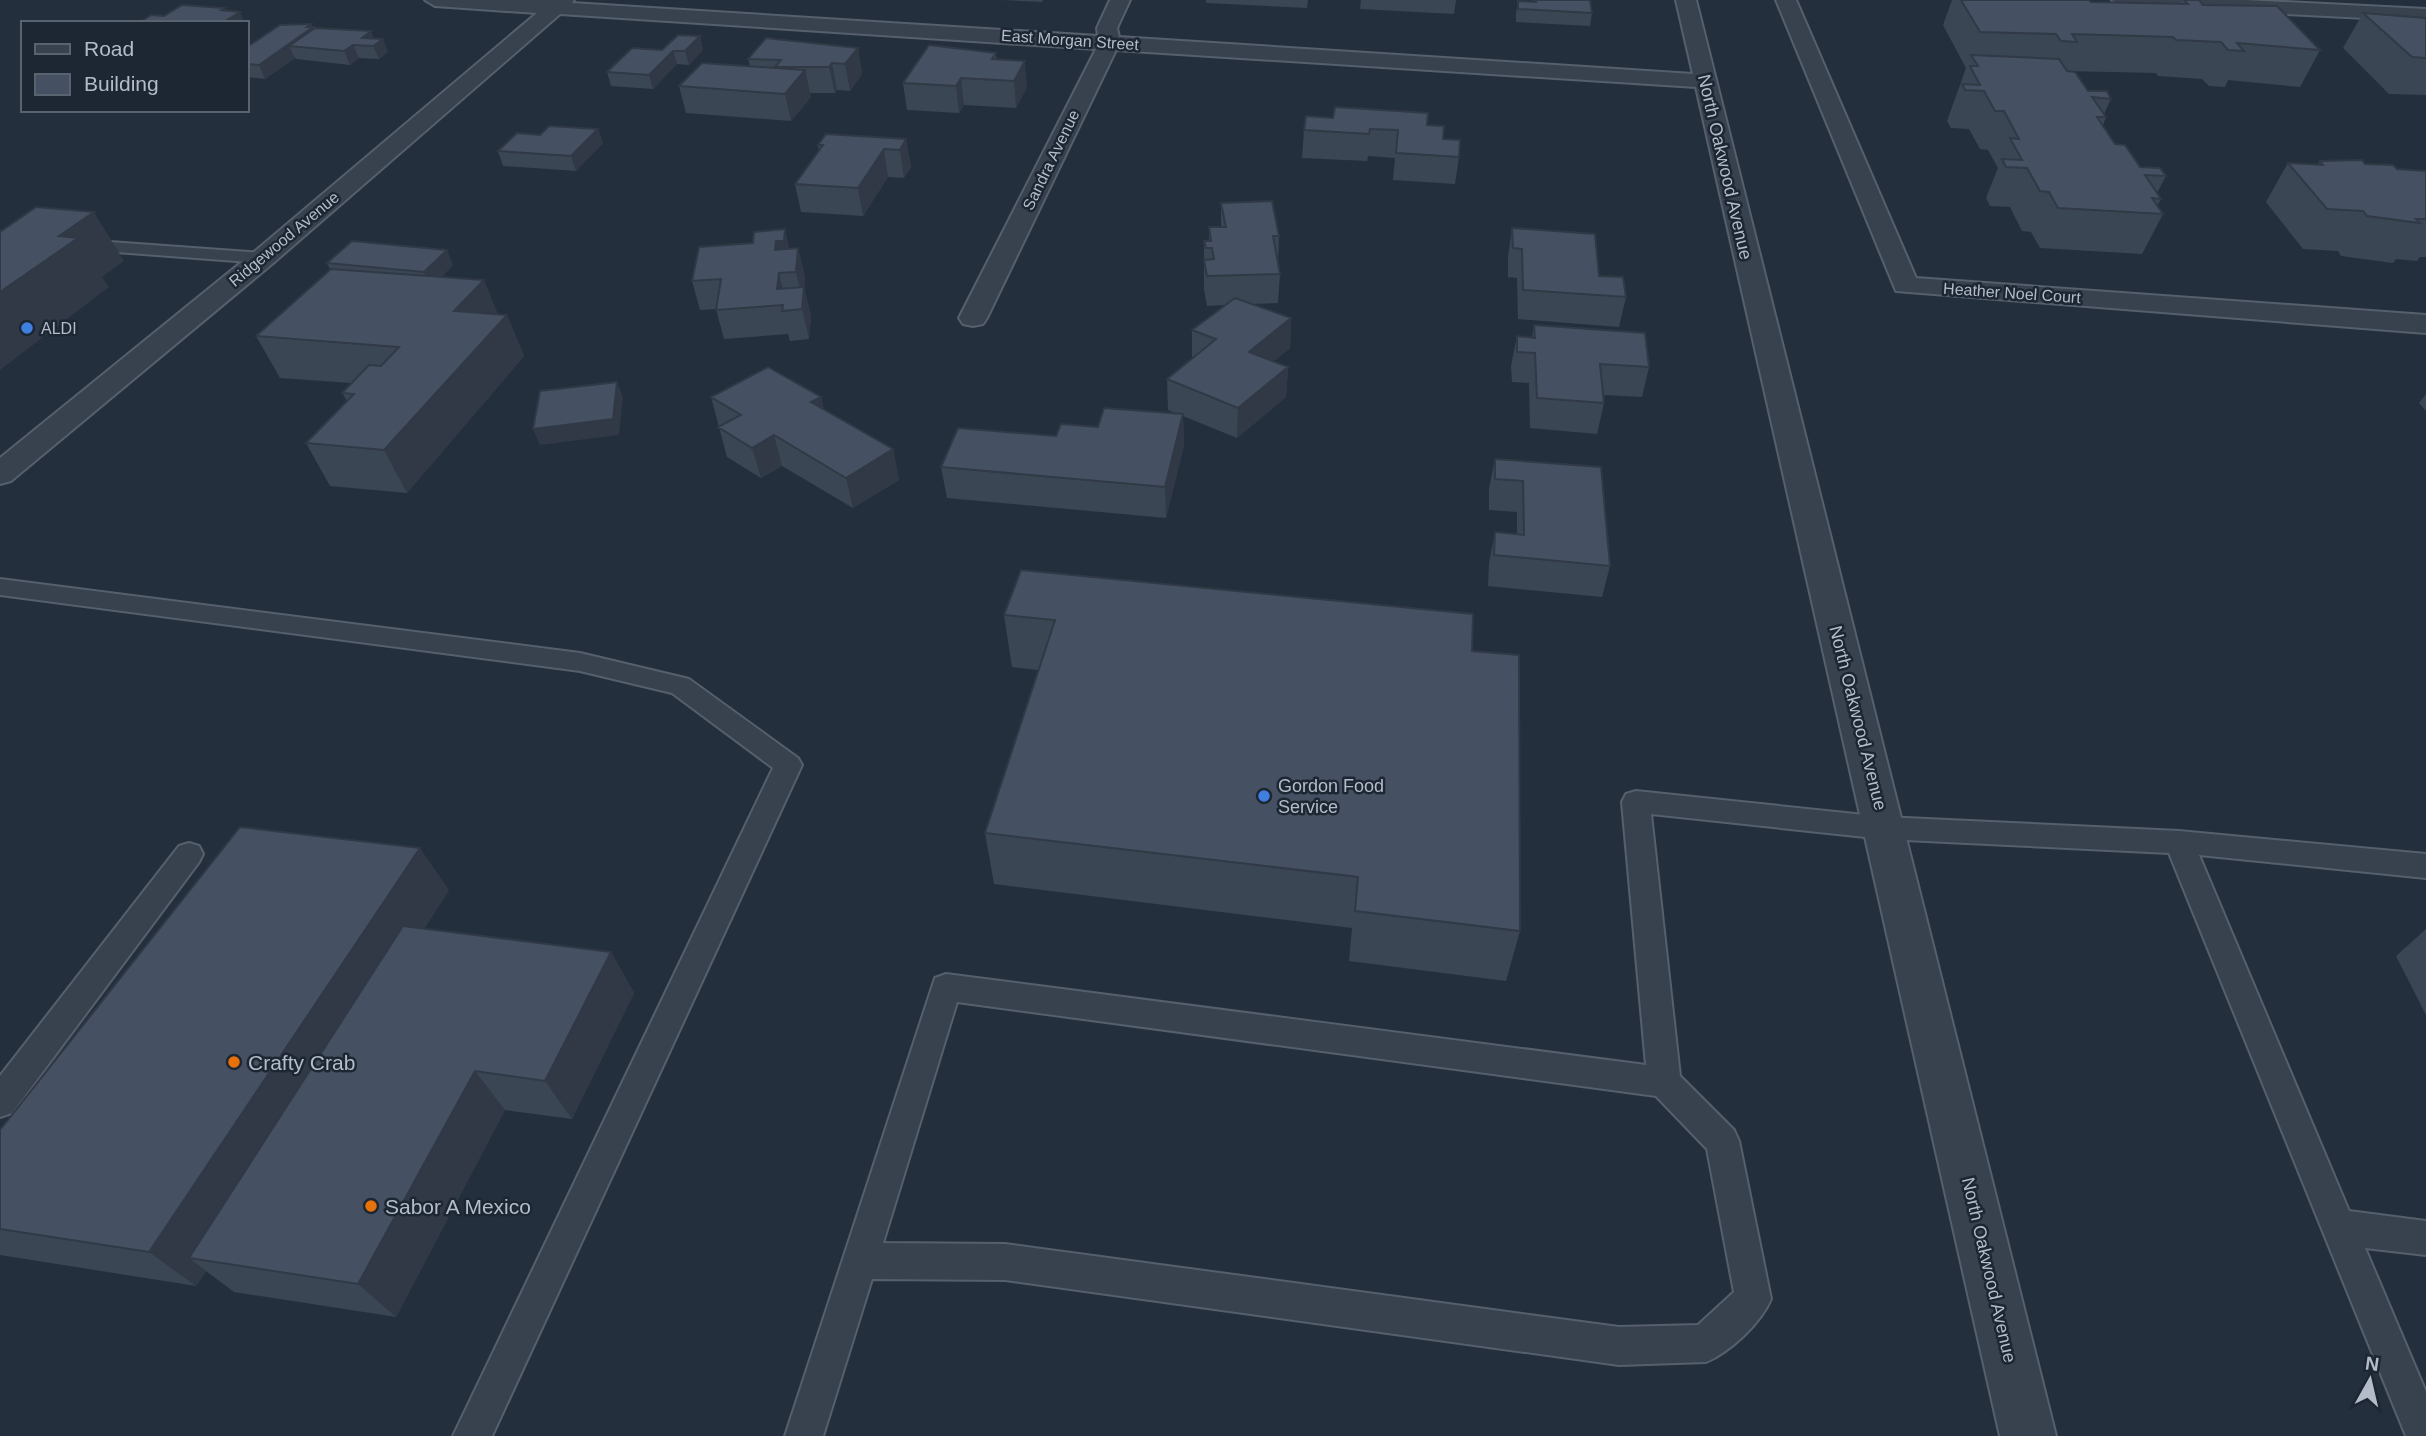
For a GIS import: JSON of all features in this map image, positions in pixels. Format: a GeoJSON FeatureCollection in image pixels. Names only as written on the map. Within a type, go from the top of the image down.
{"type":"FeatureCollection","features":[{"type":"Feature","properties":{"kind":"street","name":"East Morgan Street"},"geometry":{"type":"LineString","coordinates":[[435,0],[560,3],[1109,43],[1704,81]]}},
{"type":"Feature","properties":{"kind":"street","name":"Sandra Avenue"},"geometry":{"type":"LineString","coordinates":[[973,318],[1109,43],[1107,28],[1120,0]]}},
{"type":"Feature","properties":{"kind":"street","name":"North Oakwood Avenue"},"geometry":{"type":"LineString","coordinates":[[1686,0],[2028,1436]]}},
{"type":"Feature","properties":{"kind":"street","name":"Heather Noel Court"},"geometry":{"type":"LineString","coordinates":[[1786,0],[1906,285],[2426,324]]}},
{"type":"Feature","properties":{"kind":"street"},"geometry":{"type":"LineString","coordinates":[[2122,0],[2426,15]]}},
{"type":"Feature","properties":{"kind":"street","name":"Ridgewood Avenue"},"geometry":{"type":"LineString","coordinates":[[0,474],[262,258],[560,3]]}},
{"type":"Feature","properties":{"kind":"lane"},"geometry":{"type":"LineString","coordinates":[[69,244],[262,258]]}},
{"type":"Feature","properties":{"kind":"lane"},"geometry":{"type":"LineString","coordinates":[[0,587],[580,662],[680,686],[788,765],[472,1436]]}},
{"type":"Feature","properties":{"kind":"lane"},"geometry":{"type":"LineString","coordinates":[[1664,1082],[1636,802],[1884,828],[2179,842],[2426,866]]}},
{"type":"Feature","properties":{"kind":"lane"},"geometry":{"type":"LineString","coordinates":[[2179,842],[2424,1436]]}},
{"type":"Feature","properties":{"kind":"lane"},"geometry":{"type":"LineString","coordinates":[[0,1102],[189,854]]}},
{"type":"Feature","properties":{"kind":"lane"},"geometry":{"type":"LineString","coordinates":[[804,1436],[946,987],[1664,1082],[1722,1141],[1753,1299],[1706,1343],[1619,1346],[1005,1262],[860,1261]]}},
{"type":"Feature","properties":{"kind":"lane"},"geometry":{"type":"LineString","coordinates":[[2337,1227],[2426,1238]]}},
{"type":"Feature","properties":{"kind":"building"},"geometry":{"type":"Polygon","coordinates":[[[1535,0],[1590,0],[1592,13],[1518,9],[1518,1],[1536,2],[1535,0]]]}},
{"type":"Feature","properties":{"kind":"building"},"geometry":{"type":"Polygon","coordinates":[[[1961,0],[2089,0],[2188,4],[2184,0],[2199,0],[2203,5],[2277,6],[2320,50],[2237,43],[2244,51],[2228,50],[2221,42],[2176,40],[2173,37],[2072,34],[2077,42],[2061,41],[2056,34],[1980,32],[1961,0]]]}},
{"type":"Feature","properties":{"kind":"building"},"geometry":{"type":"Polygon","coordinates":[[[182,5],[240,12],[225,21],[142,21],[151,15],[164,16],[182,5]]]}},
{"type":"Feature","properties":{"kind":"building"},"geometry":{"type":"Polygon","coordinates":[[[2363,13],[2426,18],[2426,58],[2412,57],[2363,13]]]}},
{"type":"Feature","properties":{"kind":"building"},"geometry":{"type":"Polygon","coordinates":[[[311,24],[307,27],[313,27],[259,65],[248,64],[248,46],[280,25],[311,24]]]}},
{"type":"Feature","properties":{"kind":"building"},"geometry":{"type":"Polygon","coordinates":[[[315,28],[371,31],[362,38],[383,39],[373,46],[353,45],[344,51],[289,46],[315,28]]]}},
{"type":"Feature","properties":{"kind":"building"},"geometry":{"type":"Polygon","coordinates":[[[678,35],[700,36],[685,51],[673,51],[649,75],[607,72],[632,48],[662,50],[678,35]]]}},
{"type":"Feature","properties":{"kind":"building"},"geometry":{"type":"Polygon","coordinates":[[[766,38],[858,48],[845,64],[832,63],[829,67],[775,67],[781,60],[748,59],[766,38]]]}},
{"type":"Feature","properties":{"kind":"building"},"geometry":{"type":"Polygon","coordinates":[[[929,45],[996,53],[992,59],[1025,61],[1014,81],[961,78],[956,86],[903,83],[929,45]]]}},
{"type":"Feature","properties":{"kind":"building"},"geometry":{"type":"Polygon","coordinates":[[[1971,55],[2059,59],[2067,71],[2075,72],[2088,91],[2107,91],[2111,99],[2092,97],[2106,117],[2097,117],[2115,144],[2125,145],[2140,167],[2160,168],[2166,176],[2145,175],[2161,199],[2152,198],[2163,214],[2058,208],[2049,192],[2040,191],[2027,168],[2006,167],[2002,159],[2022,160],[2010,138],[2019,139],[2004,111],[1995,111],[1984,91],[1965,90],[1962,84],[1980,85],[1970,66],[1978,66],[1971,55]]]}},
{"type":"Feature","properties":{"kind":"building"},"geometry":{"type":"Polygon","coordinates":[[[702,63],[805,70],[785,94],[679,86],[702,63]]]}},
{"type":"Feature","properties":{"kind":"building"},"geometry":{"type":"Polygon","coordinates":[[[1335,107],[1428,113],[1427,125],[1444,126],[1443,139],[1460,140],[1459,157],[1396,153],[1398,130],[1370,129],[1369,134],[1304,130],[1306,116],[1333,118],[1335,107]]]}},
{"type":"Feature","properties":{"kind":"building"},"geometry":{"type":"Polygon","coordinates":[[[549,126],[598,129],[571,156],[498,151],[517,133],[540,135],[549,126]]]}},
{"type":"Feature","properties":{"kind":"building"},"geometry":{"type":"Polygon","coordinates":[[[826,134],[906,139],[900,150],[884,149],[858,188],[795,184],[823,145],[818,145],[826,134]]]}},
{"type":"Feature","properties":{"kind":"building"},"geometry":{"type":"Polygon","coordinates":[[[2362,160],[2365,164],[2393,165],[2397,169],[2426,171],[2426,219],[2416,219],[2420,223],[2367,216],[2363,211],[2327,209],[2288,163],[2323,165],[2320,161],[2362,160]]]}},
{"type":"Feature","properties":{"kind":"building"},"geometry":{"type":"Polygon","coordinates":[[[1272,201],[1279,236],[1273,236],[1280,274],[1207,276],[1204,260],[1214,259],[1212,248],[1206,248],[1204,241],[1211,241],[1209,227],[1226,227],[1221,203],[1272,201]]]}},
{"type":"Feature","properties":{"kind":"building"},"geometry":{"type":"Polygon","coordinates":[[[36,207],[94,212],[59,236],[78,238],[0,292],[0,232],[36,207]]]}},
{"type":"Feature","properties":{"kind":"building"},"geometry":{"type":"Polygon","coordinates":[[[1512,228],[1595,234],[1599,276],[1623,277],[1626,297],[1523,290],[1522,249],[1513,248],[1512,228]]]}},
{"type":"Feature","properties":{"kind":"building"},"geometry":{"type":"Polygon","coordinates":[[[785,229],[784,241],[776,241],[775,250],[798,248],[796,272],[779,273],[777,289],[804,287],[802,309],[782,311],[783,305],[716,310],[721,279],[692,281],[699,247],[753,243],[754,232],[785,229]]]}},
{"type":"Feature","properties":{"kind":"building"},"geometry":{"type":"Polygon","coordinates":[[[352,241],[447,250],[424,272],[327,263],[352,241]]]}},
{"type":"Feature","properties":{"kind":"building"},"geometry":{"type":"Polygon","coordinates":[[[331,269],[484,280],[454,311],[507,315],[384,450],[306,443],[354,394],[342,393],[369,365],[381,366],[399,347],[256,336],[331,269]]]}},
{"type":"Feature","properties":{"kind":"building"},"geometry":{"type":"Polygon","coordinates":[[[1235,298],[1291,318],[1249,352],[1288,367],[1238,408],[1167,379],[1216,339],[1192,330],[1235,298]]]}},
{"type":"Feature","properties":{"kind":"building"},"geometry":{"type":"Polygon","coordinates":[[[1534,325],[1645,333],[1649,367],[1600,364],[1604,403],[1537,398],[1535,353],[1517,352],[1517,336],[1535,338],[1534,325]]]}},
{"type":"Feature","properties":{"kind":"building"},"geometry":{"type":"Polygon","coordinates":[[[768,367],[821,397],[811,402],[893,449],[846,478],[774,435],[752,448],[718,427],[741,415],[711,397],[768,367]]]}},
{"type":"Feature","properties":{"kind":"building"},"geometry":{"type":"Polygon","coordinates":[[[617,382],[613,419],[533,429],[540,391],[617,382]]]}},
{"type":"Feature","properties":{"kind":"building"},"geometry":{"type":"Polygon","coordinates":[[[1104,408],[1183,414],[1165,487],[941,467],[958,428],[1056,436],[1061,424],[1098,427],[1104,408]]]}},
{"type":"Feature","properties":{"kind":"building"},"geometry":{"type":"Polygon","coordinates":[[[1495,459],[1601,467],[1610,566],[1494,555],[1495,532],[1524,535],[1523,481],[1495,479],[1495,459]]]}},
{"type":"Feature","properties":{"kind":"building","name":"Gordon Food Service"},"geometry":{"type":"Polygon","coordinates":[[[1021,570],[1473,614],[1472,651],[1519,655],[1520,931],[1355,911],[1358,877],[985,833],[1055,620],[1004,615],[1021,570]]]}},
{"type":"Feature","properties":{"kind":"building","name":"Crafty Crab"},"geometry":{"type":"Polygon","coordinates":[[[240,827],[420,848],[149,1252],[0,1229],[0,1130],[240,827]]]}},
{"type":"Feature","properties":{"kind":"building","name":"Sabor A Mexico"},"geometry":{"type":"Polygon","coordinates":[[[403,926],[611,952],[545,1081],[475,1071],[358,1284],[189,1258],[403,926]]]}},
{"type":"Feature","properties":{"kind":"place","name":"ALDI"},"geometry":{"type":"Point","coordinates":[27,328]}},
{"type":"Feature","properties":{"kind":"place","name":"Gordon Food Service"},"geometry":{"type":"Point","coordinates":[1264,796]}},
{"type":"Feature","properties":{"kind":"place","name":"Crafty Crab"},"geometry":{"type":"Point","coordinates":[234,1062]}},
{"type":"Feature","properties":{"kind":"place","name":"Sabor A Mexico"},"geometry":{"type":"Point","coordinates":[371,1206]}}]}
